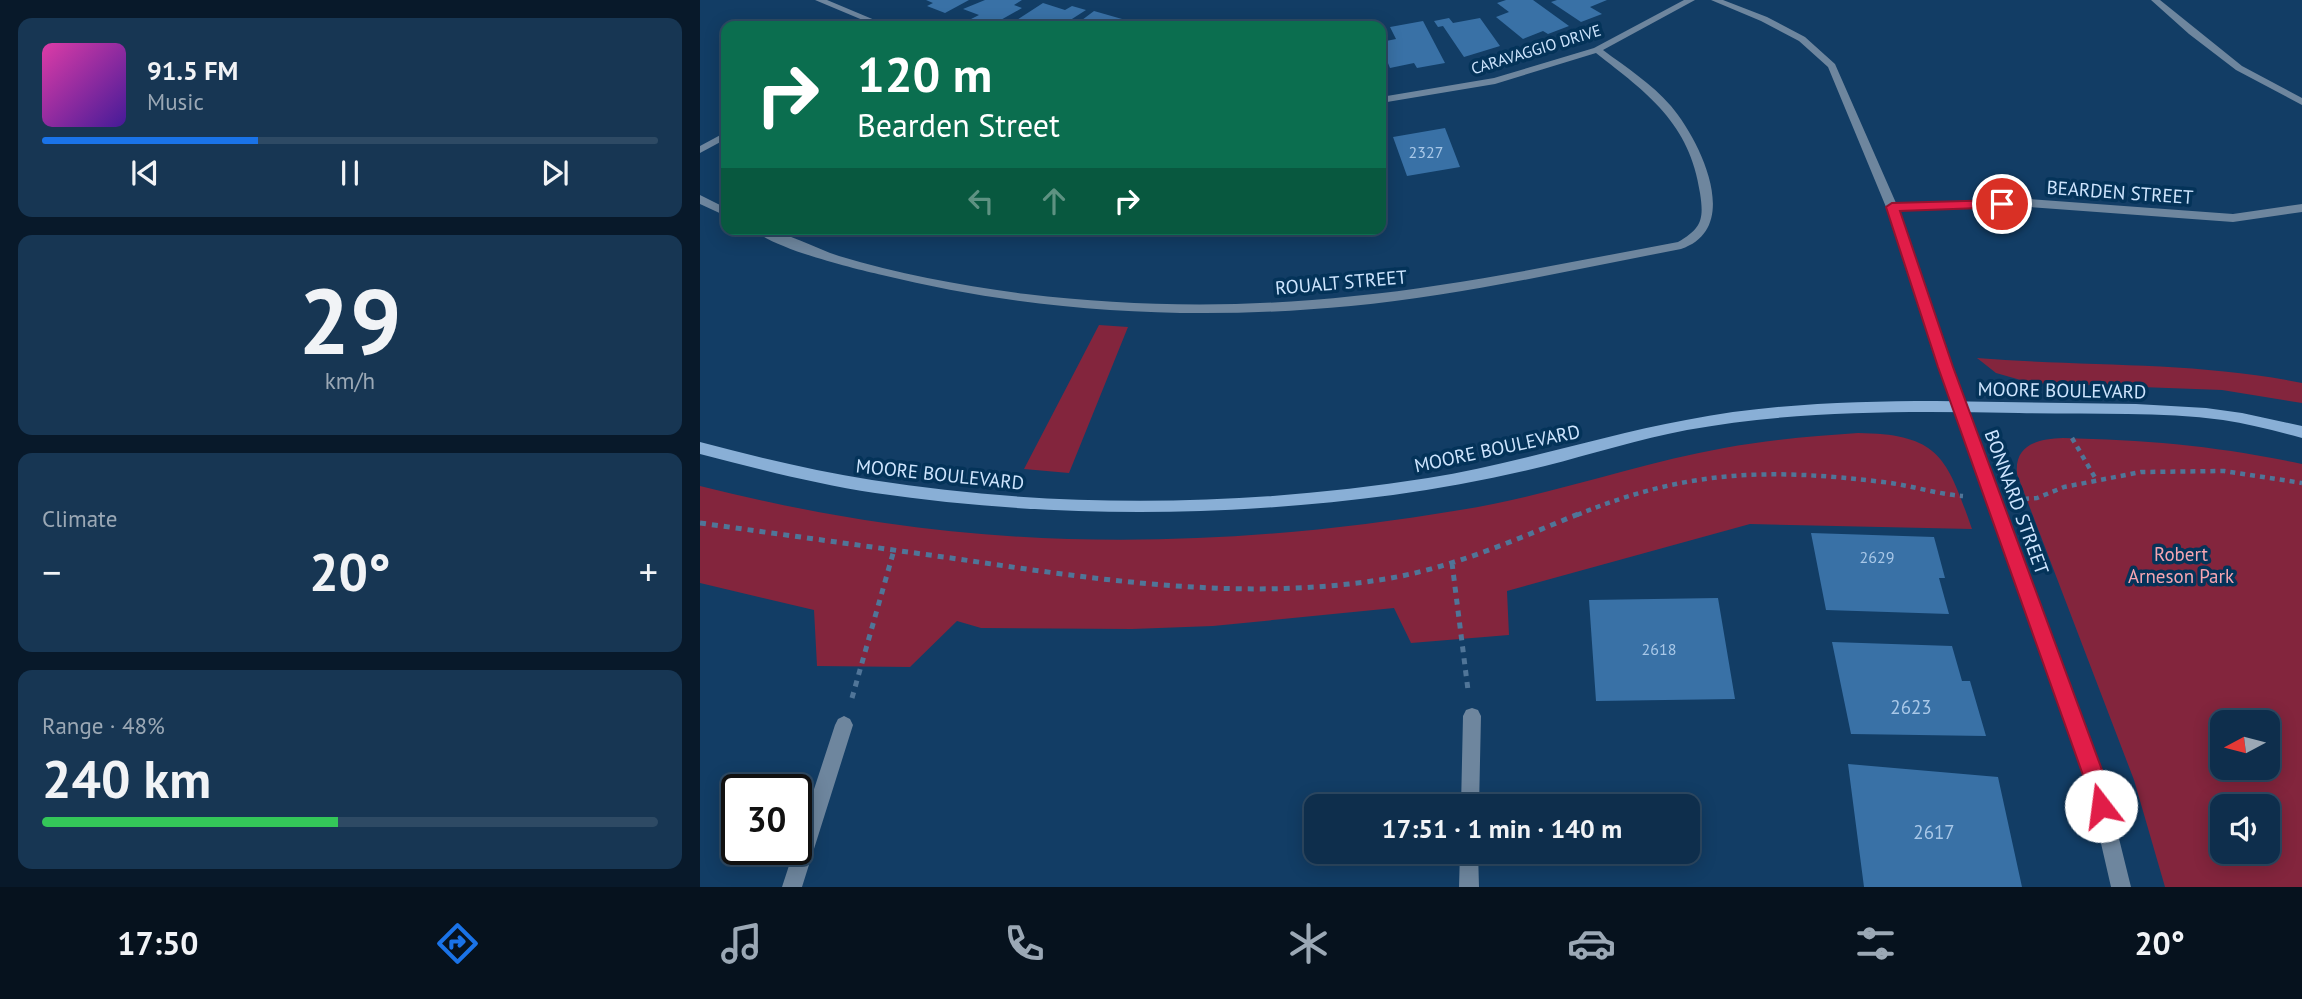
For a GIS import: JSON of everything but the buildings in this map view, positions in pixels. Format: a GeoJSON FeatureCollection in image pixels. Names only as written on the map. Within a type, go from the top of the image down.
{"type":"FeatureCollection","features":[{"type":"Feature","properties":{"kind":"street"},"geometry":{"type":"LineString","coordinates":[[819,0],[872,21]]}},
{"type":"Feature","properties":{"kind":"street","name":"CARAVAGGIO DRIVE"},"geometry":{"type":"LineString","coordinates":[[1386,99],[1495,81],[1597,50],[1690,0]]}},
{"type":"Feature","properties":{"kind":"street","name":"BONNARD STREET"},"geometry":{"type":"LineString","coordinates":[[1715,0],[1765,19],[1802,39],[1832,66],[1892,207],[1960,406],[2095,778],[2121,887]]}},
{"type":"Feature","properties":{"kind":"street"},"geometry":{"type":"LineString","coordinates":[[2155,0],[2239,68],[2302,102]]}},
{"type":"Feature","properties":{"kind":"street","name":"ROUALT STREET"},"geometry":{"type":"LineString","coordinates":[[774,235],[876,270],[943,285],[1015,297],[1107,306],[1187,308],[1295,305],[1415,293],[1681,245],[1695,237],[1705,224],[1707,208],[1704,178],[1693,147],[1679,122],[1656,95],[1597,50]]}},
{"type":"Feature","properties":{"kind":"street"},"geometry":{"type":"LineString","coordinates":[[700,150],[721,138]]}},
{"type":"Feature","properties":{"kind":"street"},"geometry":{"type":"LineString","coordinates":[[700,199],[721,210]]}},
{"type":"Feature","properties":{"kind":"street","name":"BEARDEN STREET"},"geometry":{"type":"LineString","coordinates":[[1892,207],[2029,203],[2233,218],[2302,208]]}},
{"type":"Feature","properties":{"kind":"street","name":"MOORE BOULEVARD"},"geometry":{"type":"LineString","coordinates":[[700,448],[826,479],[940,497],[1065,505],[1216,504],[1325,497],[1409,486],[1541,461],[1684,425],[1809,408],[1960,406],[2210,413],[2302,432]]}},
{"type":"Feature","properties":{"kind":"street"},"geometry":{"type":"LineString","coordinates":[[1470,794],[1472,716]]}},
{"type":"Feature","properties":{"kind":"street"},"geometry":{"type":"LineString","coordinates":[[792,887],[844,725]]}},
{"type":"Feature","properties":{"kind":"street"},"geometry":{"type":"LineString","coordinates":[[1469,864],[1469,887]]}},
{"type":"Feature","properties":{"kind":"path"},"geometry":{"type":"LineString","coordinates":[[2072,438],[2097,481]]}},
{"type":"Feature","properties":{"kind":"path"},"geometry":{"type":"LineString","coordinates":[[2027,499],[2064,486],[2141,472],[2224,471],[2302,483]]}},
{"type":"Feature","properties":{"kind":"path"},"geometry":{"type":"LineString","coordinates":[[700,523],[1050,573],[1151,582],[1256,587],[1336,585],[1417,572],[1477,556],[1614,500],[1662,485],[1723,475],[1792,474],[1895,484],[1960,495]]}},
{"type":"Feature","properties":{"kind":"path"},"geometry":{"type":"LineString","coordinates":[[844,725],[894,550]]}},
{"type":"Feature","properties":{"kind":"path"},"geometry":{"type":"LineString","coordinates":[[1452,563],[1472,716]]}},
{"type":"Feature","properties":{"kind":"green space"},"geometry":{"type":"Polygon","coordinates":[[[1099,325],[1128,327],[1069,473],[1024,469],[1099,325]]]}},
{"type":"Feature","properties":{"kind":"green space"},"geometry":{"type":"Polygon","coordinates":[[[1977,358],[2181,368],[2262,376],[2302,383],[2302,403],[2222,390],[2031,383],[1996,373],[1977,358]]]}},
{"type":"Feature","properties":{"kind":"green space"},"geometry":{"type":"Polygon","coordinates":[[[1858,433],[1907,438],[1924,445],[1936,455],[1955,484],[1972,529],[1750,524],[1507,591],[1509,635],[1411,643],[1394,608],[1213,626],[1132,629],[981,628],[957,621],[910,667],[817,666],[814,610],[700,583],[700,486],[838,516],[957,532],[1101,540],[1245,536],[1389,521],[1460,510],[1526,497],[1658,462],[1724,448],[1858,433]]]}},
{"type":"Feature","properties":{"kind":"green space","name":"Robert Arneson Park"},"geometry":{"type":"Polygon","coordinates":[[[2063,438],[2124,440],[2183,445],[2302,464],[2302,887],[2165,887],[2134,780],[2017,474],[2020,456],[2030,445],[2063,438]]]}},
{"type":"Feature","properties":{"kind":"route"},"geometry":{"type":"LineString","coordinates":[[2002,204],[1892,207],[1946,367],[2095,778],[2101,806]]}}]}
